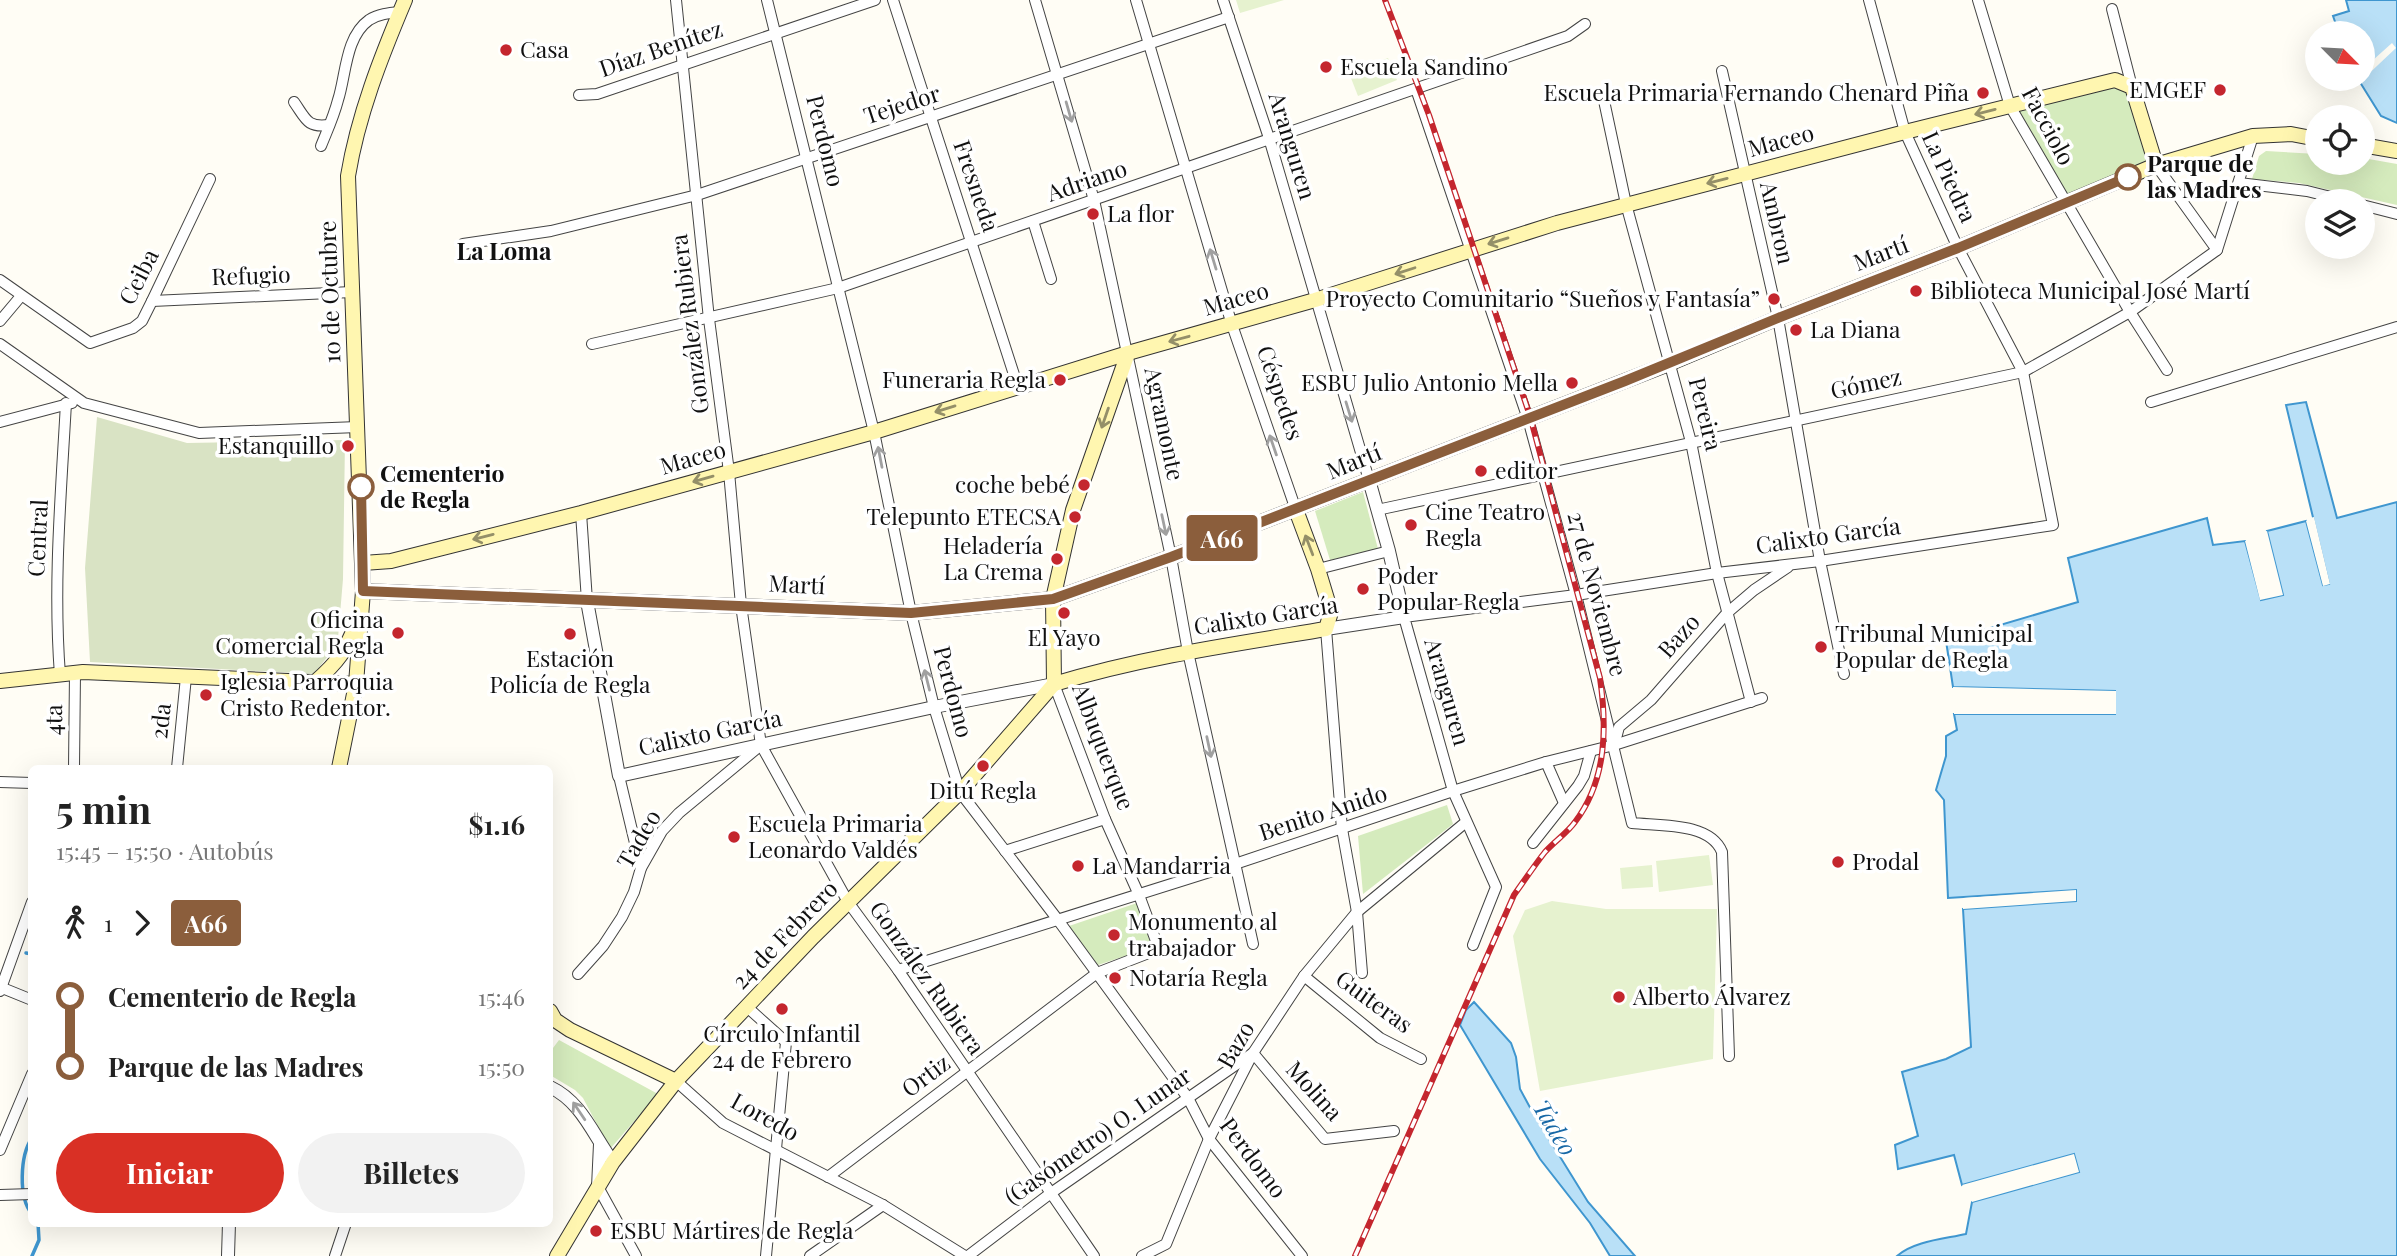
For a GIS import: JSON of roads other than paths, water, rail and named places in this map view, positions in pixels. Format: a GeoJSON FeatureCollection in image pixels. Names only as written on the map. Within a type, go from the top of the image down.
{"type":"FeatureCollection","features":[{"type":"Feature","properties":{"kind":"main road","name":"10 de Octubre"},"geometry":{"type":"LineString","coordinates":[[340,765],[356,684],[363,591],[348,176],[354,145],[376,73],[403,3]]}},
{"type":"Feature","properties":{"kind":"main road","name":"Maceo"},"geometry":{"type":"LineString","coordinates":[[363,563],[391,561],[581,513],[874,432],[1626,204],[2115,80],[2128,84]]}},
{"type":"Feature","properties":{"kind":"main road"},"geometry":{"type":"LineString","coordinates":[[2128,84],[2156,165]]}},
{"type":"Feature","properties":{"kind":"main road","name":"Martí"},"geometry":{"type":"LineString","coordinates":[[363,591],[911,613],[1053,599],[1296,510],[1671,363],[2156,165],[2253,136],[2291,134],[2305,137]]}},
{"type":"Feature","properties":{"kind":"main road"},"geometry":{"type":"LineString","coordinates":[[2375,147],[2397,151]]}},
{"type":"Feature","properties":{"kind":"main road","name":"Albuquerque"},"geometry":{"type":"LineString","coordinates":[[1054,684],[1053,599],[1073,510],[1128,353]]}},
{"type":"Feature","properties":{"kind":"main road","name":"Céspedes"},"geometry":{"type":"LineString","coordinates":[[1296,510],[1331,612],[1326,629]]}},
{"type":"Feature","properties":{"kind":"main road"},"geometry":{"type":"LineString","coordinates":[[314,683],[334,666],[346,650],[369,607],[395,592]]}},
{"type":"Feature","properties":{"kind":"main road","name":"Calixto García"},"geometry":{"type":"LineString","coordinates":[[1054,684],[1097,671],[1188,652],[1326,629]]}},
{"type":"Feature","properties":{"kind":"main road"},"geometry":{"type":"LineString","coordinates":[[0,681],[75,673],[356,684]]}},
{"type":"Feature","properties":{"kind":"main road","name":"24 de Febrero"},"geometry":{"type":"LineString","coordinates":[[557,1256],[614,1162],[676,1081],[848,902],[960,792],[1054,684]]}},
{"type":"Feature","properties":{"kind":"main road","name":"Loredo"},"geometry":{"type":"LineString","coordinates":[[553,1016],[570,1030],[676,1081]]}},
{"type":"Feature","properties":{"kind":"street","name":"González Rubiera"},"geometry":{"type":"LineString","coordinates":[[676,0],[709,319],[729,472],[741,605],[761,745],[848,902],[1094,1256]]}},
{"type":"Feature","properties":{"kind":"street","name":"Perdomo"},"geometry":{"type":"LineString","coordinates":[[768,0],[874,432],[911,613],[934,707],[960,792],[1058,920],[1188,1098],[1209,1139],[1302,1256]]}},
{"type":"Feature","properties":{"kind":"street","name":"Díaz Benítez"},"geometry":{"type":"LineString","coordinates":[[579,94],[597,93],[875,0]]}},
{"type":"Feature","properties":{"kind":"street","name":"Fresneda"},"geometry":{"type":"LineString","coordinates":[[893,0],[1018,387]]}},
{"type":"Feature","properties":{"kind":"street","name":"Agramonte"},"geometry":{"type":"LineString","coordinates":[[1035,0],[1094,200],[1252,944]]}},
{"type":"Feature","properties":{"kind":"street","name":"Céspedes"},"geometry":{"type":"LineString","coordinates":[[1136,0],[1232,325],[1296,510]]}},
{"type":"Feature","properties":{"kind":"street","name":"Aranguren"},"geometry":{"type":"LineString","coordinates":[[1223,0],[1269,138],[1369,480],[1453,791],[1496,887],[1473,946]]}},
{"type":"Feature","properties":{"kind":"street","name":"La Piedra"},"geometry":{"type":"LineString","coordinates":[[1869,0],[1905,132],[1958,248],[2023,372],[2053,525]]}},
{"type":"Feature","properties":{"kind":"street","name":"Facciolo"},"geometry":{"type":"LineString","coordinates":[[1978,0],[2010,106],[2130,312],[2167,370]]}},
{"type":"Feature","properties":{"kind":"street"},"geometry":{"type":"LineString","coordinates":[[321,146],[339,100],[349,53],[358,32],[368,21],[403,3]]}},
{"type":"Feature","properties":{"kind":"street"},"geometry":{"type":"LineString","coordinates":[[2112,9],[2128,84]]}},
{"type":"Feature","properties":{"kind":"street","name":"Tejedor"},"geometry":{"type":"LineString","coordinates":[[463,244],[551,231],[697,195],[1228,17]]}},
{"type":"Feature","properties":{"kind":"street","name":"Adriano"},"geometry":{"type":"LineString","coordinates":[[592,344],[838,288],[1568,36],[1585,24]]}},
{"type":"Feature","properties":{"kind":"street","name":"Ambron"},"geometry":{"type":"LineString","coordinates":[[1722,71],[1778,318],[1820,561],[1844,674]]}},
{"type":"Feature","properties":{"kind":"street","name":"27 de Noviembre"},"geometry":{"type":"LineString","coordinates":[[1416,89],[1528,419],[1576,595],[1632,824],[1691,830],[1711,837],[1722,852],[1729,1056]]}},
{"type":"Feature","properties":{"kind":"street","name":"Pereira"},"geometry":{"type":"LineString","coordinates":[[1603,96],[1626,204],[1691,442],[1727,613],[1756,700]]}},
{"type":"Feature","properties":{"kind":"street"},"geometry":{"type":"LineString","coordinates":[[294,102],[310,124],[317,127],[329,125]]}},
{"type":"Feature","properties":{"kind":"street"},"geometry":{"type":"LineString","coordinates":[[2217,250],[2253,136]]}},
{"type":"Feature","properties":{"kind":"street"},"geometry":{"type":"LineString","coordinates":[[2156,165],[2217,250]]}},
{"type":"Feature","properties":{"kind":"street","name":"Ceiba"},"geometry":{"type":"LineString","coordinates":[[0,280],[90,343],[133,328],[142,321],[210,179]]}},
{"type":"Feature","properties":{"kind":"street"},"geometry":{"type":"LineString","coordinates":[[2239,183],[2305,191]]}},
{"type":"Feature","properties":{"kind":"street"},"geometry":{"type":"LineString","coordinates":[[2375,208],[2397,214]]}},
{"type":"Feature","properties":{"kind":"street"},"geometry":{"type":"LineString","coordinates":[[1033,221],[1051,279]]}},
{"type":"Feature","properties":{"kind":"street","name":"Gómez"},"geometry":{"type":"LineString","coordinates":[[1377,510],[2023,372],[2130,312],[2217,250]]}},
{"type":"Feature","properties":{"kind":"street","name":"Refugio"},"geometry":{"type":"LineString","coordinates":[[152,301],[352,292]]}},
{"type":"Feature","properties":{"kind":"street"},"geometry":{"type":"LineString","coordinates":[[0,321],[21,296]]}},
{"type":"Feature","properties":{"kind":"street"},"geometry":{"type":"LineString","coordinates":[[2151,402],[2397,327]]}},
{"type":"Feature","properties":{"kind":"street"},"geometry":{"type":"LineString","coordinates":[[0,344],[84,403]]}},
{"type":"Feature","properties":{"kind":"street"},"geometry":{"type":"LineString","coordinates":[[0,422],[66,403],[84,403],[199,432],[358,426]]}},
{"type":"Feature","properties":{"kind":"street","name":"Central"},"geometry":{"type":"LineString","coordinates":[[60,675],[56,620],[66,403]]}},
{"type":"Feature","properties":{"kind":"street"},"geometry":{"type":"LineString","coordinates":[[581,513],[587,601],[619,776],[641,868]]}},
{"type":"Feature","properties":{"kind":"street","name":"Calixto García"},"geometry":{"type":"LineString","coordinates":[[1326,629],[1717,573],[1820,561],[2053,525]]}},
{"type":"Feature","properties":{"kind":"street"},"geometry":{"type":"LineString","coordinates":[[1318,569],[1389,551]]}},
{"type":"Feature","properties":{"kind":"street","name":"Bazo"},"geometry":{"type":"LineString","coordinates":[[1614,745],[1619,727],[1651,700],[1727,613],[1790,565]]}},
{"type":"Feature","properties":{"kind":"street","name":"Céspedes"},"geometry":{"type":"LineString","coordinates":[[1326,629],[1342,829],[1357,912],[1362,973]]}},
{"type":"Feature","properties":{"kind":"street","name":"4ta"},"geometry":{"type":"LineString","coordinates":[[74,765],[75,673]]}},
{"type":"Feature","properties":{"kind":"street","name":"2da"},"geometry":{"type":"LineString","coordinates":[[177,765],[187,677]]}},
{"type":"Feature","properties":{"kind":"street","name":"Calixto García"},"geometry":{"type":"LineString","coordinates":[[619,776],[934,707],[1054,684]]}},
{"type":"Feature","properties":{"kind":"street","name":"Albuquerque"},"geometry":{"type":"LineString","coordinates":[[1054,684],[1105,819],[1139,895],[1159,949]]}},
{"type":"Feature","properties":{"kind":"street","name":"Benito Anido"},"geometry":{"type":"LineString","coordinates":[[898,971],[1235,864],[1453,791],[1546,762],[1614,745],[1756,700]]}},
{"type":"Feature","properties":{"kind":"street","name":"Tadeo"},"geometry":{"type":"LineString","coordinates":[[578,974],[603,946],[622,917],[634,892],[641,868],[662,831],[679,813],[761,745]]}},
{"type":"Feature","properties":{"kind":"street"},"geometry":{"type":"LineString","coordinates":[[1532,842],[1584,776],[1591,751]]}},
{"type":"Feature","properties":{"kind":"street"},"geometry":{"type":"LineString","coordinates":[[1546,762],[1564,803]]}},
{"type":"Feature","properties":{"kind":"street"},"geometry":{"type":"LineString","coordinates":[[0,782],[28,783]]}},
{"type":"Feature","properties":{"kind":"street"},"geometry":{"type":"LineString","coordinates":[[1005,851],[1105,819]]}},
{"type":"Feature","properties":{"kind":"street","name":"Bazo"},"geometry":{"type":"LineString","coordinates":[[1166,1244],[1209,1139],[1253,1053],[1304,976],[1357,912],[1466,822]]}},
{"type":"Feature","properties":{"kind":"street"},"geometry":{"type":"LineString","coordinates":[[28,913],[0,988],[28,998]]}},
{"type":"Feature","properties":{"kind":"street","name":"Ortiz"},"geometry":{"type":"LineString","coordinates":[[828,1177],[1097,974],[1159,949]]}},
{"type":"Feature","properties":{"kind":"street","name":"Guiteras"},"geometry":{"type":"LineString","coordinates":[[1304,976],[1380,1038],[1421,1059]]}},
{"type":"Feature","properties":{"kind":"street"},"geometry":{"type":"LineString","coordinates":[[747,1007],[786,1042],[766,1256]]}},
{"type":"Feature","properties":{"kind":"street","name":"(Gasómetro) O. Lunar"},"geometry":{"type":"LineString","coordinates":[[967,1256],[1253,1053]]}},
{"type":"Feature","properties":{"kind":"street","name":"Molina"},"geometry":{"type":"LineString","coordinates":[[1253,1053],[1325,1139],[1394,1131]]}},
{"type":"Feature","properties":{"kind":"street","name":"Loredo"},"geometry":{"type":"LineString","coordinates":[[676,1081],[723,1123],[883,1205],[967,1256]]}},
{"type":"Feature","properties":{"kind":"street"},"geometry":{"type":"LineString","coordinates":[[0,1150],[28,1084]]}},
{"type":"Feature","properties":{"kind":"street"},"geometry":{"type":"LineString","coordinates":[[553,1088],[576,1104],[614,1162]]}},
{"type":"Feature","properties":{"kind":"street"},"geometry":{"type":"LineString","coordinates":[[600,1144],[598,1186],[636,1256]]}},
{"type":"Feature","properties":{"kind":"street"},"geometry":{"type":"LineString","coordinates":[[0,1195],[28,1194]]}},
{"type":"Feature","properties":{"kind":"street"},"geometry":{"type":"LineString","coordinates":[[810,1256],[883,1205]]}},
{"type":"Feature","properties":{"kind":"street"},"geometry":{"type":"LineString","coordinates":[[228,1256],[229,1227]]}},
{"type":"Feature","properties":{"kind":"street"},"geometry":{"type":"LineString","coordinates":[[335,1256],[345,1227]]}},
{"type":"Feature","properties":{"kind":"street"},"geometry":{"type":"LineString","coordinates":[[1142,1256],[1166,1244],[1166,1256]]}},
{"type":"Feature","properties":{"kind":"water"},"geometry":{"type":"Polygon","coordinates":[[[2346,0],[2397,0],[2397,123],[2381,116],[2365,91],[2375,91],[2375,21],[2335,21],[2333,16],[2349,11],[2346,0]]]}},
{"type":"Feature","properties":{"kind":"water"},"geometry":{"type":"Polygon","coordinates":[[[2306,402],[2337,518],[2397,502],[2397,1256],[1897,1256],[1921,1244],[1966,1234],[1972,1202],[2079,1172],[2074,1154],[1962,1185],[1954,1155],[1898,1169],[1895,1145],[1918,1136],[1902,1072],[1946,1059],[1971,1047],[1963,909],[2076,901],[2076,890],[1948,898],[1944,800],[1936,790],[1946,756],[1946,736],[1957,730],[1954,714],[2115,714],[2115,691],[1953,687],[1946,641],[2078,602],[2068,558],[2207,518],[2213,545],[2245,541],[2261,600],[2283,595],[2267,531],[2306,521],[2323,585],[2329,584],[2286,405],[2306,402]]]}},
{"type":"Feature","properties":{"kind":"water"},"geometry":{"type":"Polygon","coordinates":[[[1474,1002],[1511,1043],[1516,1057],[1520,1089],[1588,1202],[1635,1256],[1610,1256],[1590,1223],[1540,1159],[1460,1025],[1466,1010],[1474,1002]]]}},
{"type":"Feature","properties":{"kind":"waterway"},"geometry":{"type":"LineString","coordinates":[[28,1145],[22,1176],[28,1208]]}},
{"type":"Feature","properties":{"kind":"waterway"},"geometry":{"type":"LineString","coordinates":[[32,1256],[39,1240],[38,1227]]}},
{"type":"Feature","properties":{"kind":"railway"},"geometry":{"type":"LineString","coordinates":[[1355,1256],[1514,895],[1545,852],[1572,826],[1586,806],[1599,771],[1604,734],[1600,678],[1530,416],[1429,115],[1385,0]]}},
{"type":"Feature","properties":{"kind":"place","name":"Casa"},"geometry":{"type":"Point","coordinates":[506,50]}},
{"type":"Feature","properties":{"kind":"place","name":"Escuela Sandino"},"geometry":{"type":"Point","coordinates":[1326,67]}},
{"type":"Feature","properties":{"kind":"place","name":"EMGEF"},"geometry":{"type":"Point","coordinates":[2220,90]}},
{"type":"Feature","properties":{"kind":"place","name":"Escuela Primaria Fernando Chenard Piña"},"geometry":{"type":"Point","coordinates":[1983,93]}},
{"type":"Feature","properties":{"kind":"place","name":"Parque de las Madres"},"geometry":{"type":"Point","coordinates":[2128,177]}},
{"type":"Feature","properties":{"kind":"place","name":"La flor"},"geometry":{"type":"Point","coordinates":[1093,214]}},
{"type":"Feature","properties":{"kind":"place","name":"Biblioteca Municipal José Martí"},"geometry":{"type":"Point","coordinates":[1916,291]}},
{"type":"Feature","properties":{"kind":"place","name":"Proyecto Comunitario “Sueños y Fantasía”"},"geometry":{"type":"Point","coordinates":[1774,299]}},
{"type":"Feature","properties":{"kind":"place","name":"La Diana"},"geometry":{"type":"Point","coordinates":[1796,330]}},
{"type":"Feature","properties":{"kind":"place","name":"Funeraria Regla"},"geometry":{"type":"Point","coordinates":[1060,380]}},
{"type":"Feature","properties":{"kind":"place","name":"ESBU Julio Antonio Mella"},"geometry":{"type":"Point","coordinates":[1572,383]}},
{"type":"Feature","properties":{"kind":"place","name":"Estanquillo"},"geometry":{"type":"Point","coordinates":[348,446]}},
{"type":"Feature","properties":{"kind":"place","name":"editor"},"geometry":{"type":"Point","coordinates":[1481,471]}},
{"type":"Feature","properties":{"kind":"place","name":"coche bebé"},"geometry":{"type":"Point","coordinates":[1084,485]}},
{"type":"Feature","properties":{"kind":"place","name":"Cementerio de Regla"},"geometry":{"type":"Point","coordinates":[361,487]}},
{"type":"Feature","properties":{"kind":"place","name":"Telepunto ETECSA"},"geometry":{"type":"Point","coordinates":[1075,517]}},
{"type":"Feature","properties":{"kind":"place","name":"Cine Teatro Regla"},"geometry":{"type":"Point","coordinates":[1411,525]}},
{"type":"Feature","properties":{"kind":"place","name":"Heladería La Crema"},"geometry":{"type":"Point","coordinates":[1057,559]}},
{"type":"Feature","properties":{"kind":"place","name":"Poder Popular Regla"},"geometry":{"type":"Point","coordinates":[1363,589]}},
{"type":"Feature","properties":{"kind":"place","name":"El Yayo"},"geometry":{"type":"Point","coordinates":[1064,613]}},
{"type":"Feature","properties":{"kind":"place","name":"Oficina Comercial Regla"},"geometry":{"type":"Point","coordinates":[398,633]}},
{"type":"Feature","properties":{"kind":"place","name":"Estación Policía de Regla"},"geometry":{"type":"Point","coordinates":[570,634]}},
{"type":"Feature","properties":{"kind":"place","name":"Tribunal Municipal Popular de Regla"},"geometry":{"type":"Point","coordinates":[1821,647]}},
{"type":"Feature","properties":{"kind":"place","name":"Iglesia Parroquia Cristo Redentor."},"geometry":{"type":"Point","coordinates":[206,695]}},
{"type":"Feature","properties":{"kind":"place","name":"Ditú Regla"},"geometry":{"type":"Point","coordinates":[983,766]}},
{"type":"Feature","properties":{"kind":"place","name":"Escuela Primaria Leonardo Valdés"},"geometry":{"type":"Point","coordinates":[734,837]}},
{"type":"Feature","properties":{"kind":"place","name":"Prodal"},"geometry":{"type":"Point","coordinates":[1838,862]}},
{"type":"Feature","properties":{"kind":"place","name":"La Mandarria"},"geometry":{"type":"Point","coordinates":[1078,866]}},
{"type":"Feature","properties":{"kind":"place","name":"Monumento al trabajador"},"geometry":{"type":"Point","coordinates":[1114,935]}},
{"type":"Feature","properties":{"kind":"place","name":"Notaría Regla"},"geometry":{"type":"Point","coordinates":[1115,978]}},
{"type":"Feature","properties":{"kind":"place","name":"Alberto Álvarez"},"geometry":{"type":"Point","coordinates":[1619,997]}},
{"type":"Feature","properties":{"kind":"place","name":"Círculo Infantil 24 de Febrero"},"geometry":{"type":"Point","coordinates":[782,1009]}},
{"type":"Feature","properties":{"kind":"place","name":"ESBU Mártires de Regla"},"geometry":{"type":"Point","coordinates":[596,1231]}},
{"type":"Feature","properties":{"kind":"district","name":"La Loma"},"geometry":{"type":"Point","coordinates":[504,252]}}]}
